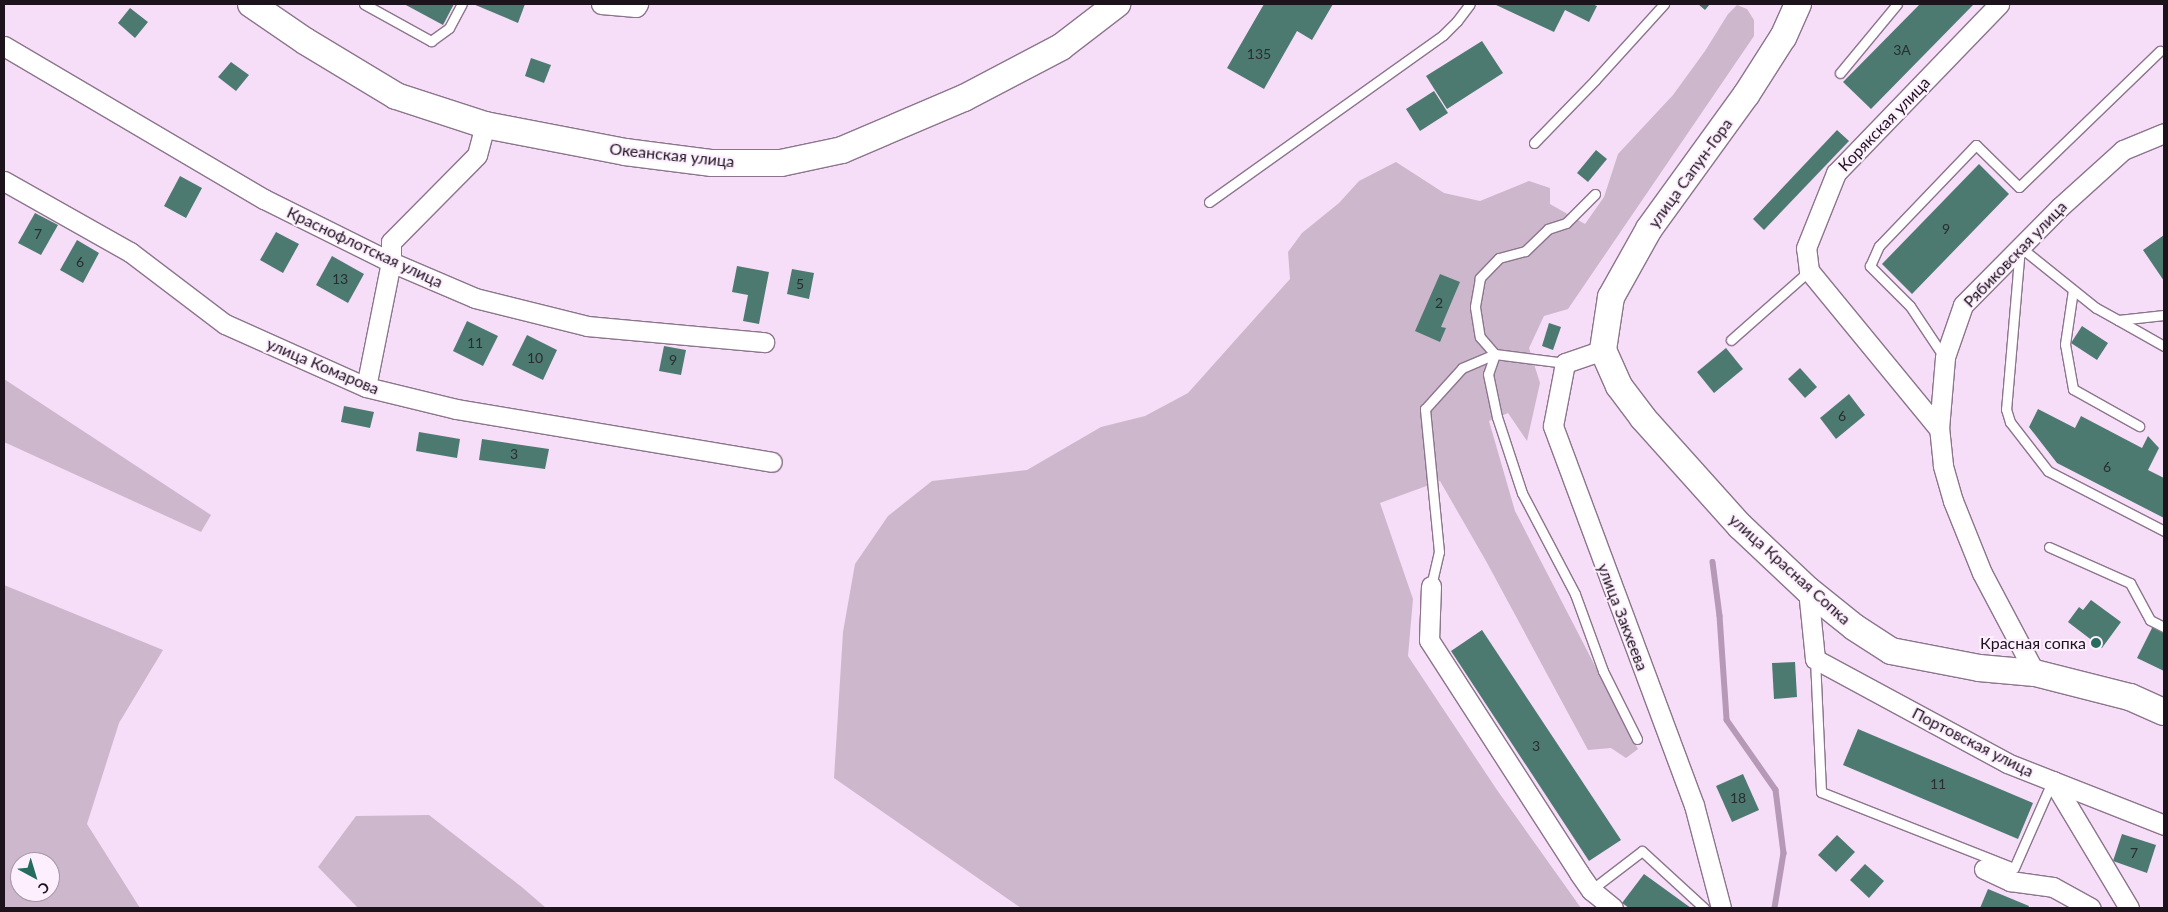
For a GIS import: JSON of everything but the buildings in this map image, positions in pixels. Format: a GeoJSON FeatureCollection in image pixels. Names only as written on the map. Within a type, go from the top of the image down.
{"type":"FeatureCollection","features":[{"type":"Feature","properties":{"kind":"main road","name":"Океанская улица"},"geometry":{"type":"LineString","coordinates":[[251,4],[396,96],[485,125],[625,152],[712,163],[781,163],[842,150],[964,98],[1061,47],[1117,4]]}},
{"type":"Feature","properties":{"kind":"main road","name":"улица Сапун-Гора"},"geometry":{"type":"LineString","coordinates":[[1603,350],[1611,298],[1645,238],[1746,95],[1784,37],[1798,4]]}},
{"type":"Feature","properties":{"kind":"main road","name":"улица Красная Сопка"},"geometry":{"type":"LineString","coordinates":[[1603,350],[1620,386],[1643,418],[1740,526],[1808,590],[1854,627],[1891,651],[1979,668],[2035,674],[2130,697],[2164,712]]}},
{"type":"Feature","properties":{"kind":"street"},"geometry":{"type":"LineString","coordinates":[[601,4],[636,7],[638,4]]}},
{"type":"Feature","properties":{"kind":"street","name":"Корякская улица"},"geometry":{"type":"LineString","coordinates":[[1809,271],[1806,248],[1836,173],[1999,4]]}},
{"type":"Feature","properties":{"kind":"street","name":"Краснофлотская улица"},"geometry":{"type":"LineString","coordinates":[[4,46],[264,199],[391,262],[475,298],[586,326],[764,342]]}},
{"type":"Feature","properties":{"kind":"street"},"geometry":{"type":"LineString","coordinates":[[366,387],[391,262],[392,242],[477,155],[485,125]]}},
{"type":"Feature","properties":{"kind":"street","name":"Рябиковская улица"},"geometry":{"type":"LineString","coordinates":[[2035,674],[1982,573],[1960,519],[1943,465],[1939,429],[1945,357],[1963,305],[2060,207],[2124,150],[2164,133]]}},
{"type":"Feature","properties":{"kind":"street","name":"улица Комарова"},"geometry":{"type":"LineString","coordinates":[[4,181],[130,252],[225,324],[366,387],[456,409],[772,462]]}},
{"type":"Feature","properties":{"kind":"street"},"geometry":{"type":"LineString","coordinates":[[1809,271],[1939,429]]}},
{"type":"Feature","properties":{"kind":"street"},"geometry":{"type":"LineString","coordinates":[[1565,364],[1603,350]]}},
{"type":"Feature","properties":{"kind":"street","name":"улица Закхеева"},"geometry":{"type":"LineString","coordinates":[[1565,364],[1553,426],[1593,538],[1694,805],[1722,908]]}},
{"type":"Feature","properties":{"kind":"street"},"geometry":{"type":"LineString","coordinates":[[1431,586],[1428,640],[1591,890],[1613,908]]}},
{"type":"Feature","properties":{"kind":"street"},"geometry":{"type":"LineString","coordinates":[[1808,590],[1815,659]]}},
{"type":"Feature","properties":{"kind":"street","name":"Портовская улица"},"geometry":{"type":"LineString","coordinates":[[1815,659],[2007,763],[2164,825]]}},
{"type":"Feature","properties":{"kind":"street"},"geometry":{"type":"LineString","coordinates":[[2053,781],[2129,908]]}},
{"type":"Feature","properties":{"kind":"street"},"geometry":{"type":"LineString","coordinates":[[1984,869],[2010,881],[2053,888],[2091,908]]}},
{"type":"Feature","properties":{"kind":"lane"},"geometry":{"type":"LineString","coordinates":[[364,4],[432,41],[449,28],[462,4]]}},
{"type":"Feature","properties":{"kind":"lane"},"geometry":{"type":"LineString","coordinates":[[1209,202],[1443,36],[1458,21],[1470,4]]}},
{"type":"Feature","properties":{"kind":"lane"},"geometry":{"type":"LineString","coordinates":[[1534,142],[1608,66],[1664,4]]}},
{"type":"Feature","properties":{"kind":"lane"},"geometry":{"type":"LineString","coordinates":[[1840,73],[1897,4]]}},
{"type":"Feature","properties":{"kind":"lane"},"geometry":{"type":"LineString","coordinates":[[1945,357],[1910,306],[1870,266],[1880,246],[1976,145],[2019,187],[2160,51]]}},
{"type":"Feature","properties":{"kind":"lane"},"geometry":{"type":"LineString","coordinates":[[1495,354],[1480,337],[1475,307],[1480,278],[1499,258],[1525,251],[1548,229],[1566,222],[1595,194]]}},
{"type":"Feature","properties":{"kind":"lane"},"geometry":{"type":"LineString","coordinates":[[2020,248],[2096,308],[2164,346]]}},
{"type":"Feature","properties":{"kind":"lane"},"geometry":{"type":"LineString","coordinates":[[2020,248],[2006,409],[2010,422],[2048,471],[2164,531]]}},
{"type":"Feature","properties":{"kind":"lane"},"geometry":{"type":"LineString","coordinates":[[1730,340],[1809,271]]}},
{"type":"Feature","properties":{"kind":"lane"},"geometry":{"type":"LineString","coordinates":[[2073,290],[2065,344],[2073,389],[2139,426]]}},
{"type":"Feature","properties":{"kind":"lane"},"geometry":{"type":"LineString","coordinates":[[2118,320],[2164,315]]}},
{"type":"Feature","properties":{"kind":"lane"},"geometry":{"type":"LineString","coordinates":[[1495,354],[1488,374],[1497,417],[1522,493],[1575,594],[1603,671],[1637,739]]}},
{"type":"Feature","properties":{"kind":"lane"},"geometry":{"type":"LineString","coordinates":[[1431,586],[1439,552],[1427,453],[1425,408],[1462,368],[1495,354],[1565,364]]}},
{"type":"Feature","properties":{"kind":"lane"},"geometry":{"type":"LineString","coordinates":[[2049,547],[2130,583],[2150,620],[2164,627]]}},
{"type":"Feature","properties":{"kind":"lane"},"geometry":{"type":"LineString","coordinates":[[1815,659],[1821,792],[2014,868],[2053,781]]}},
{"type":"Feature","properties":{"kind":"lane"},"geometry":{"type":"LineString","coordinates":[[1591,890],[1642,851],[1704,908]]}},
{"type":"Feature","properties":{"kind":"shaded area"},"geometry":{"type":"Polygon","coordinates":[[[1737,5],[1747,9],[1754,20],[1754,36],[1568,309],[1544,316],[1529,348],[1540,383],[1527,441],[1508,413],[1489,421],[1515,511],[1638,749],[1626,758],[1611,748],[1588,750],[1486,561],[1440,481],[1380,503],[1413,599],[1408,656],[1497,790],[1581,908],[1021,908],[834,778],[843,632],[855,564],[888,516],[932,481],[1027,470],[1101,427],[1145,416],[1188,393],[1290,279],[1288,252],[1302,233],[1339,203],[1359,181],[1396,162],[1444,193],[1480,201],[1529,181],[1550,188],[1550,204],[1585,224],[1604,197],[1618,154],[1673,95],[1705,51],[1728,14],[1737,5]]]}},
{"type":"Feature","properties":{"kind":"shaded area"},"geometry":{"type":"Polygon","coordinates":[[[4,379],[211,515],[201,532],[4,442],[4,379]]]}},
{"type":"Feature","properties":{"kind":"shaded area"},"geometry":{"type":"Polygon","coordinates":[[[4,585],[163,650],[119,723],[87,824],[140,908],[4,908],[4,585]]]}},
{"type":"Feature","properties":{"kind":"shaded area"},"geometry":{"type":"Polygon","coordinates":[[[429,815],[546,908],[358,908],[318,867],[356,816],[429,815]]]}},
{"type":"Feature","properties":{"kind":"waterway"},"geometry":{"type":"LineString","coordinates":[[1713,562],[1720,616],[1727,720],[1776,790],[1784,853],[1775,908]]}},
{"type":"Feature","properties":{"kind":"place","name":"Красная сопка"},"geometry":{"type":"Point","coordinates":[2096,643]}}]}
